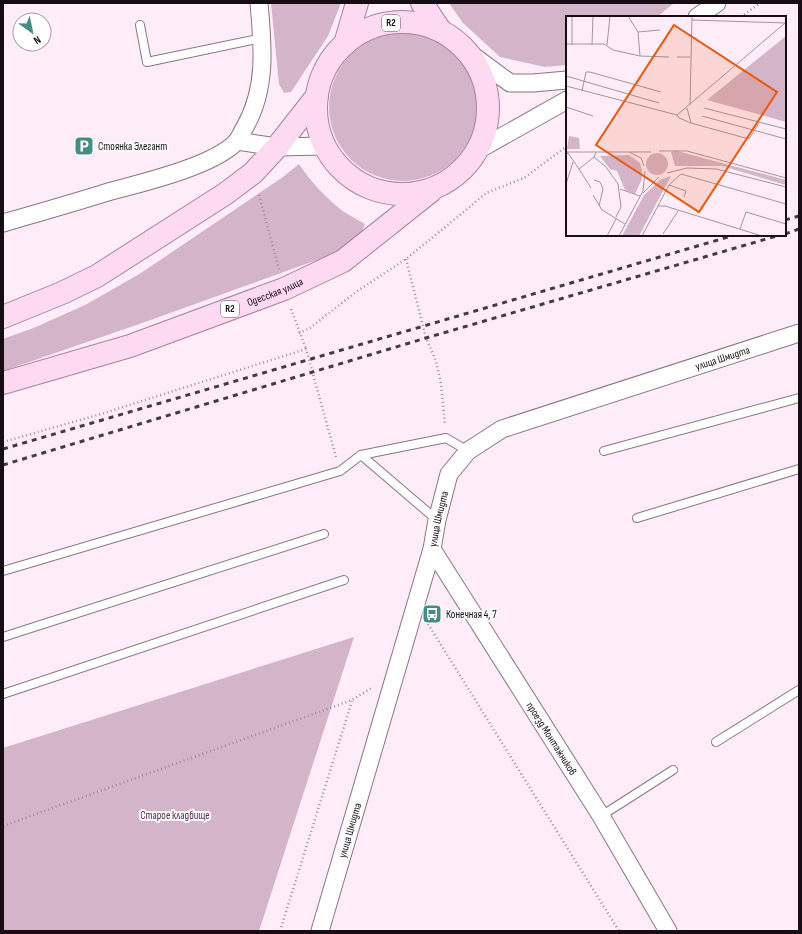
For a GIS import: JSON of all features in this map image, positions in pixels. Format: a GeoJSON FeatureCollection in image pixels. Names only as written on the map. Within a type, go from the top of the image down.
{"type":"FeatureCollection","features":[{"type":"Feature","properties":{"kind":"main road","name":"R2"},"geometry":{"type":"LineString","coordinates":[[345,44],[357,3]]}},
{"type":"Feature","properties":{"kind":"main road","name":"R2"},"geometry":{"type":"LineString","coordinates":[[422,3],[440,30]]}},
{"type":"Feature","properties":{"kind":"main road","name":"R2"},"geometry":{"type":"LineString","coordinates":[[401,22],[421,24],[440,30],[455,40],[468,52],[482,74],[488,99],[487,126],[478,150],[459,173],[434,189],[408,194],[383,192],[358,183],[338,167],[324,146],[316,121],[317,96],[326,67],[345,44],[361,32],[380,25],[401,22]]}},
{"type":"Feature","properties":{"kind":"main road","name":"R2"},"geometry":{"type":"LineString","coordinates":[[3,317],[62,293],[98,276],[213,202],[253,172],[277,147],[317,96]]}},
{"type":"Feature","properties":{"kind":"main road","name":"Одесская улица"},"geometry":{"type":"LineString","coordinates":[[3,384],[130,346],[284,289],[343,261],[434,189]]}},
{"type":"Feature","properties":{"kind":"street"},"geometry":{"type":"LineString","coordinates":[[3,223],[164,176],[205,162],[221,153],[237,141],[256,102],[262,69],[262,38],[259,3]]}},
{"type":"Feature","properties":{"kind":"street"},"geometry":{"type":"LineString","coordinates":[[698,16],[718,3]]}},
{"type":"Feature","properties":{"kind":"street"},"geometry":{"type":"LineString","coordinates":[[468,52],[510,83],[566,80]]}},
{"type":"Feature","properties":{"kind":"street"},"geometry":{"type":"LineString","coordinates":[[478,150],[566,101]]}},
{"type":"Feature","properties":{"kind":"street"},"geometry":{"type":"LineString","coordinates":[[237,141],[277,147],[324,146]]}},
{"type":"Feature","properties":{"kind":"street","name":"улица Шмидта"},"geometry":{"type":"LineString","coordinates":[[320,931],[432,549],[437,520],[449,474],[468,451],[502,429],[799,333]]}},
{"type":"Feature","properties":{"kind":"street","name":"проезд Монтажников"},"geometry":{"type":"LineString","coordinates":[[432,549],[601,816],[668,931]]}},
{"type":"Feature","properties":{"kind":"lane"},"geometry":{"type":"LineString","coordinates":[[140,25],[147,62],[262,38]]}},
{"type":"Feature","properties":{"kind":"lane"},"geometry":{"type":"LineString","coordinates":[[604,451],[799,398]]}},
{"type":"Feature","properties":{"kind":"lane"},"geometry":{"type":"LineString","coordinates":[[3,571],[340,471],[361,455],[446,438],[468,451]]}},
{"type":"Feature","properties":{"kind":"lane"},"geometry":{"type":"LineString","coordinates":[[361,455],[437,520]]}},
{"type":"Feature","properties":{"kind":"lane"},"geometry":{"type":"LineString","coordinates":[[637,518],[799,469]]}},
{"type":"Feature","properties":{"kind":"lane"},"geometry":{"type":"LineString","coordinates":[[3,637],[324,534]]}},
{"type":"Feature","properties":{"kind":"lane"},"geometry":{"type":"LineString","coordinates":[[3,694],[344,580]]}},
{"type":"Feature","properties":{"kind":"lane"},"geometry":{"type":"LineString","coordinates":[[716,742],[799,690]]}},
{"type":"Feature","properties":{"kind":"lane"},"geometry":{"type":"LineString","coordinates":[[601,816],[673,770]]}},
{"type":"Feature","properties":{"kind":"path"},"geometry":{"type":"LineString","coordinates":[[742,16],[760,3]]}},
{"type":"Feature","properties":{"kind":"path"},"geometry":{"type":"LineString","coordinates":[[299,333],[310,328],[356,292],[406,259],[486,193],[524,178],[566,147]]}},
{"type":"Feature","properties":{"kind":"path"},"geometry":{"type":"LineString","coordinates":[[253,172],[284,289],[306,349],[340,471]]}},
{"type":"Feature","properties":{"kind":"path"},"geometry":{"type":"LineString","coordinates":[[406,259],[425,332],[436,361],[441,384],[446,438]]}},
{"type":"Feature","properties":{"kind":"path"},"geometry":{"type":"LineString","coordinates":[[3,442],[101,414],[306,349]]}},
{"type":"Feature","properties":{"kind":"path"},"geometry":{"type":"LineString","coordinates":[[416,604],[619,931]]}},
{"type":"Feature","properties":{"kind":"path"},"geometry":{"type":"LineString","coordinates":[[3,826],[352,700],[395,672]]}},
{"type":"Feature","properties":{"kind":"path"},"geometry":{"type":"LineString","coordinates":[[280,931],[352,700]]}},
{"type":"Feature","properties":{"kind":"green space"},"geometry":{"type":"Polygon","coordinates":[[[271,3],[341,3],[328,36],[291,92],[284,93],[279,84],[271,3]]]}},
{"type":"Feature","properties":{"kind":"green space"},"geometry":{"type":"Polygon","coordinates":[[[449,3],[674,3],[658,16],[566,16],[566,65],[545,67],[500,57],[463,23],[449,3]]]}},
{"type":"Feature","properties":{"kind":"green space"},"geometry":{"type":"Polygon","coordinates":[[[410,33],[431,38],[444,45],[460,60],[472,79],[476,93],[476,121],[472,135],[465,148],[450,164],[444,169],[425,178],[410,181],[396,181],[375,176],[362,169],[341,148],[334,135],[330,121],[329,100],[334,79],[341,66],[362,45],[375,38],[389,34],[410,33]]]}},
{"type":"Feature","properties":{"kind":"green space"},"geometry":{"type":"Polygon","coordinates":[[[299,164],[314,184],[331,202],[344,212],[365,224],[362,232],[339,252],[148,321],[3,371],[3,339],[36,327],[87,304],[141,273],[283,177],[299,164]]]}},
{"type":"Feature","properties":{"kind":"green space","name":"Старое кладбище"},"geometry":{"type":"Polygon","coordinates":[[[354,637],[259,931],[3,931],[3,748],[354,637]]]}},
{"type":"Feature","properties":{"kind":"railway"},"geometry":{"type":"LineString","coordinates":[[786,220],[799,216]]}},
{"type":"Feature","properties":{"kind":"railway"},"geometry":{"type":"LineString","coordinates":[[786,234],[799,229]]}},
{"type":"Feature","properties":{"kind":"railway"},"geometry":{"type":"LineString","coordinates":[[3,449],[732,236]]}},
{"type":"Feature","properties":{"kind":"railway"},"geometry":{"type":"LineString","coordinates":[[3,465],[426,338],[777,236]]}},
{"type":"Feature","properties":{"kind":"place","name":"Стоянка Элегант"},"geometry":{"type":"Point","coordinates":[84,146]}},
{"type":"Feature","properties":{"kind":"place","name":"Конечная 4, 7"},"geometry":{"type":"Point","coordinates":[432,614]}}]}
